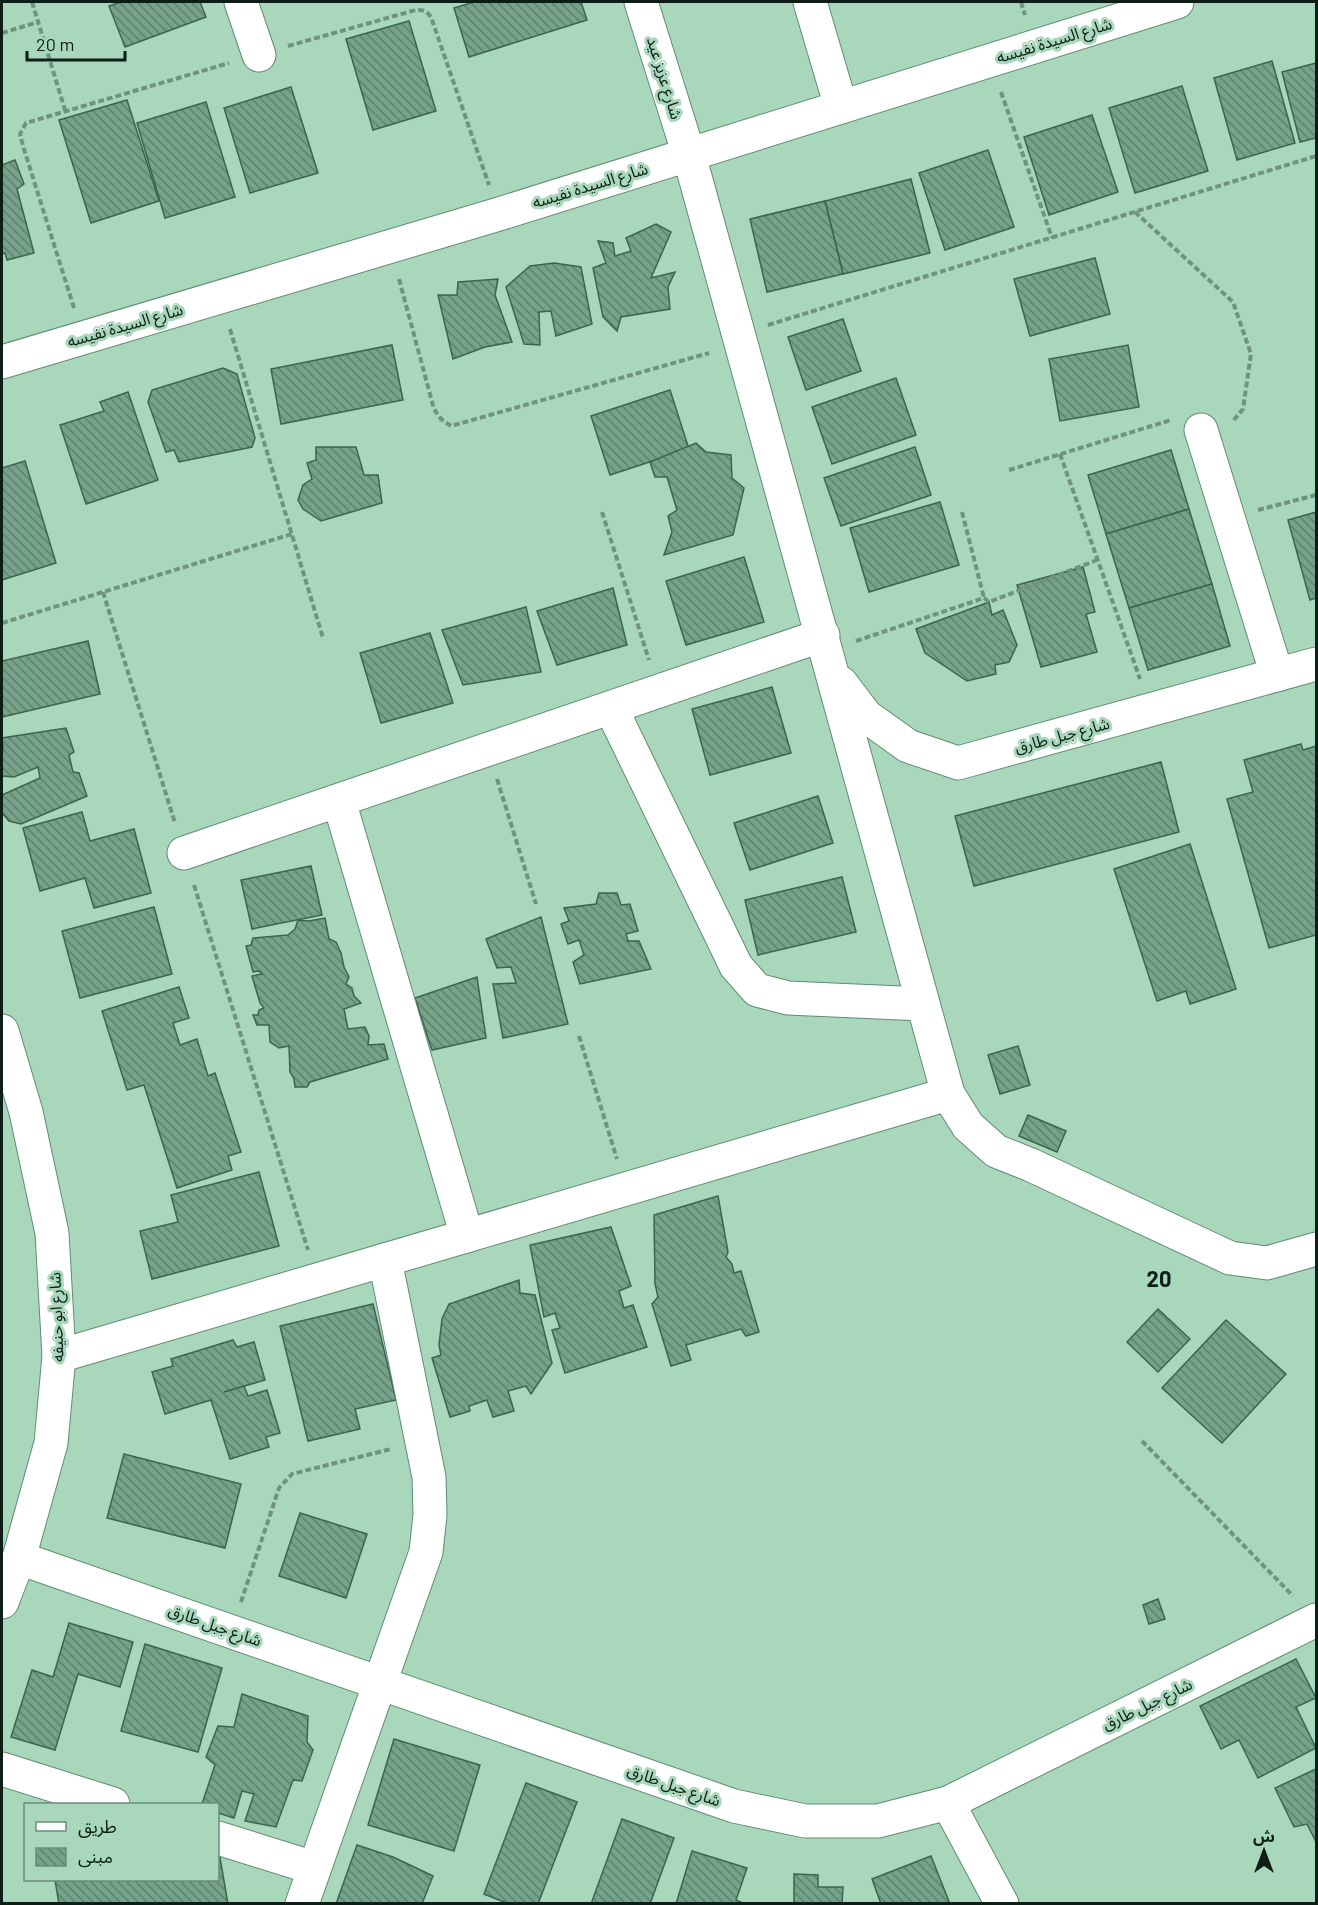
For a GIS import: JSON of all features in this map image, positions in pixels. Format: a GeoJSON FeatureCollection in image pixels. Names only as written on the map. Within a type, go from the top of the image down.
{"type":"FeatureCollection","features":[{"type":"Feature","properties":{"kind":"street"},"geometry":{"type":"LineString","coordinates":[[242,2],[258,55]]}},
{"type":"Feature","properties":{"kind":"street","name":"شارع عزيز عيد"},"geometry":{"type":"LineString","coordinates":[[641,2],[689,155],[948,1094],[968,1126],[996,1151],[1031,1165],[1230,1258],[1267,1263],[1317,1250]]}},
{"type":"Feature","properties":{"kind":"street"},"geometry":{"type":"LineString","coordinates":[[810,2],[841,107]]}},
{"type":"Feature","properties":{"kind":"street","name":"شارع السيدة نفيسه"},"geometry":{"type":"LineString","coordinates":[[2,362],[499,214],[1177,2]]}},
{"type":"Feature","properties":{"kind":"street"},"geometry":{"type":"LineString","coordinates":[[1205,441],[1277,675]]}},
{"type":"Feature","properties":{"kind":"street"},"geometry":{"type":"LineString","coordinates":[[184,854],[659,691],[828,654]]}},
{"type":"Feature","properties":{"kind":"street","name":"شارع جبل طارق"},"geometry":{"type":"LineString","coordinates":[[828,654],[866,716],[909,746],[958,763],[1317,664]]}},
{"type":"Feature","properties":{"kind":"street"},"geometry":{"type":"LineString","coordinates":[[611,708],[736,966],[757,990],[788,999],[923,1004]]}},
{"type":"Feature","properties":{"kind":"street"},"geometry":{"type":"LineString","coordinates":[[339,801],[467,1236]]}},
{"type":"Feature","properties":{"kind":"street","name":"شارع ابو حنيفه"},"geometry":{"type":"LineString","coordinates":[[2,1031],[26,1112],[52,1233],[59,1356],[51,1443],[19,1558],[2,1602]]}},
{"type":"Feature","properties":{"kind":"street"},"geometry":{"type":"LineString","coordinates":[[59,1356],[948,1094]]}},
{"type":"Feature","properties":{"kind":"street"},"geometry":{"type":"LineString","coordinates":[[302,1904],[426,1552],[430,1515],[429,1477],[385,1260]]}},
{"type":"Feature","properties":{"kind":"street","name":"شارع جبل طارق"},"geometry":{"type":"LineString","coordinates":[[19,1558],[734,1806],[805,1821],[878,1821],[948,1803],[1308,1612]]}},
{"type":"Feature","properties":{"kind":"street"},"geometry":{"type":"LineString","coordinates":[[2,1769],[110,1803]]}},
{"type":"Feature","properties":{"kind":"street"},"geometry":{"type":"LineString","coordinates":[[948,1803],[1002,1904]]}},
{"type":"Feature","properties":{"kind":"street"},"geometry":{"type":"LineString","coordinates":[[219,1838],[314,1868]]}},
{"type":"Feature","properties":{"kind":"path"},"geometry":{"type":"LineString","coordinates":[[32,2],[65,110]]}},
{"type":"Feature","properties":{"kind":"path"},"geometry":{"type":"LineString","coordinates":[[84,337],[20,134],[26,123],[65,110],[420,9],[427,11],[431,17],[499,214]]}},
{"type":"Feature","properties":{"kind":"path"},"geometry":{"type":"LineString","coordinates":[[2,33],[38,22]]}},
{"type":"Feature","properties":{"kind":"path"},"geometry":{"type":"LineString","coordinates":[[990,60],[1052,238]]}},
{"type":"Feature","properties":{"kind":"path"},"geometry":{"type":"LineString","coordinates":[[390,246],[434,409],[441,419],[451,426],[740,339],[1052,238],[1317,156]]}},
{"type":"Feature","properties":{"kind":"path"},"geometry":{"type":"LineString","coordinates":[[1009,470],[1166,421],[1185,419],[1205,441],[1243,409],[1251,354],[1233,302],[1134,212]]}},
{"type":"Feature","properties":{"kind":"path"},"geometry":{"type":"LineString","coordinates":[[220,297],[323,638]]}},
{"type":"Feature","properties":{"kind":"path"},"geometry":{"type":"LineString","coordinates":[[1060,454],[1151,711]]}},
{"type":"Feature","properties":{"kind":"path"},"geometry":{"type":"LineString","coordinates":[[1228,518],[1317,495]]}},
{"type":"Feature","properties":{"kind":"path"},"geometry":{"type":"LineString","coordinates":[[602,512],[659,691]]}},
{"type":"Feature","properties":{"kind":"path"},"geometry":{"type":"LineString","coordinates":[[962,512],[984,598],[989,602],[1097,560]]}},
{"type":"Feature","properties":{"kind":"path"},"geometry":{"type":"LineString","coordinates":[[2,622],[292,534]]}},
{"type":"Feature","properties":{"kind":"path"},"geometry":{"type":"LineString","coordinates":[[103,592],[317,1280]]}},
{"type":"Feature","properties":{"kind":"path"},"geometry":{"type":"LineString","coordinates":[[828,654],[984,598]]}},
{"type":"Feature","properties":{"kind":"path"},"geometry":{"type":"LineString","coordinates":[[487,750],[537,904]]}},
{"type":"Feature","properties":{"kind":"path"},"geometry":{"type":"LineString","coordinates":[[579,1036],[627,1189]]}},
{"type":"Feature","properties":{"kind":"path"},"geometry":{"type":"LineString","coordinates":[[231,1631],[279,1488],[292,1474],[422,1441]]}},
{"type":"Feature","properties":{"kind":"path"},"geometry":{"type":"LineString","coordinates":[[1142,1441],[1308,1612]]}},
{"type":"Feature","properties":{"kind":"building"},"geometry":{"type":"Polygon","coordinates":[[[121,2],[200,2],[206,17],[125,47],[109,6],[121,2]]]}},
{"type":"Feature","properties":{"kind":"building"},"geometry":{"type":"Polygon","coordinates":[[[474,2],[581,2],[587,20],[469,57],[454,8],[474,2]]]}},
{"type":"Feature","properties":{"kind":"building"},"geometry":{"type":"Polygon","coordinates":[[[409,21],[436,111],[373,130],[346,39],[409,21]]]}},
{"type":"Feature","properties":{"kind":"building"},"geometry":{"type":"Polygon","coordinates":[[[1272,61],[1295,143],[1237,160],[1214,78],[1272,61]]]}},
{"type":"Feature","properties":{"kind":"building"},"geometry":{"type":"Polygon","coordinates":[[[1316,63],[1316,138],[1300,142],[1282,72],[1316,63]]]}},
{"type":"Feature","properties":{"kind":"building"},"geometry":{"type":"Polygon","coordinates":[[[1182,86],[1208,171],[1135,193],[1109,108],[1182,86]]]}},
{"type":"Feature","properties":{"kind":"building"},"geometry":{"type":"Polygon","coordinates":[[[291,87],[318,173],[250,193],[224,108],[291,87]]]}},
{"type":"Feature","properties":{"kind":"building"},"geometry":{"type":"Polygon","coordinates":[[[127,100],[159,201],[91,223],[59,120],[127,100]]]}},
{"type":"Feature","properties":{"kind":"building"},"geometry":{"type":"Polygon","coordinates":[[[206,102],[235,197],[165,218],[137,123],[206,102]]]}},
{"type":"Feature","properties":{"kind":"building"},"geometry":{"type":"Polygon","coordinates":[[[1092,115],[1118,192],[1049,215],[1024,137],[1092,115]]]}},
{"type":"Feature","properties":{"kind":"building"},"geometry":{"type":"Polygon","coordinates":[[[988,150],[1014,227],[945,250],[919,173],[988,150]]]}},
{"type":"Feature","properties":{"kind":"building"},"geometry":{"type":"Polygon","coordinates":[[[15,160],[24,184],[17,189],[34,253],[7,260],[5,253],[2,254],[2,165],[15,160]]]}},
{"type":"Feature","properties":{"kind":"building"},"geometry":{"type":"Polygon","coordinates":[[[911,179],[930,253],[843,274],[825,201],[911,179]]]}},
{"type":"Feature","properties":{"kind":"building"},"geometry":{"type":"Polygon","coordinates":[[[825,201],[843,274],[767,292],[750,219],[825,201]]]}},
{"type":"Feature","properties":{"kind":"building"},"geometry":{"type":"Polygon","coordinates":[[[656,224],[671,232],[651,278],[675,272],[668,287],[670,309],[621,317],[617,331],[603,317],[593,268],[606,263],[598,241],[613,243],[615,256],[631,251],[626,238],[656,224]]]}},
{"type":"Feature","properties":{"kind":"building"},"geometry":{"type":"Polygon","coordinates":[[[1095,258],[1110,314],[1030,336],[1014,279],[1095,258]]]}},
{"type":"Feature","properties":{"kind":"building"},"geometry":{"type":"Polygon","coordinates":[[[554,263],[581,267],[592,324],[556,336],[551,311],[539,312],[540,345],[524,344],[506,287],[530,266],[554,263]]]}},
{"type":"Feature","properties":{"kind":"building"},"geometry":{"type":"Polygon","coordinates":[[[498,279],[495,295],[512,342],[485,347],[453,359],[438,295],[457,295],[458,282],[498,279]]]}},
{"type":"Feature","properties":{"kind":"building"},"geometry":{"type":"Polygon","coordinates":[[[843,319],[861,371],[806,390],[788,337],[843,319]]]}},
{"type":"Feature","properties":{"kind":"building"},"geometry":{"type":"Polygon","coordinates":[[[392,345],[403,400],[281,424],[271,369],[392,345]]]}},
{"type":"Feature","properties":{"kind":"building"},"geometry":{"type":"Polygon","coordinates":[[[1128,345],[1139,407],[1060,421],[1049,359],[1128,345]]]}},
{"type":"Feature","properties":{"kind":"building"},"geometry":{"type":"Polygon","coordinates":[[[223,368],[237,374],[255,438],[252,447],[179,462],[174,450],[166,452],[148,402],[152,390],[223,368]]]}},
{"type":"Feature","properties":{"kind":"building"},"geometry":{"type":"Polygon","coordinates":[[[896,378],[916,435],[832,464],[812,407],[896,378]]]}},
{"type":"Feature","properties":{"kind":"building"},"geometry":{"type":"Polygon","coordinates":[[[670,390],[689,449],[610,475],[591,416],[670,390]]]}},
{"type":"Feature","properties":{"kind":"building"},"geometry":{"type":"Polygon","coordinates":[[[128,392],[158,480],[86,504],[60,425],[104,411],[100,402],[128,392]]]}},
{"type":"Feature","properties":{"kind":"building"},"geometry":{"type":"Polygon","coordinates":[[[696,443],[706,452],[731,455],[732,478],[744,488],[733,535],[664,555],[672,532],[668,516],[677,510],[667,477],[655,477],[650,462],[696,443]]]}},
{"type":"Feature","properties":{"kind":"building"},"geometry":{"type":"Polygon","coordinates":[[[316,447],[356,447],[364,475],[378,475],[382,503],[321,521],[303,509],[298,500],[303,485],[312,479],[307,463],[316,460],[316,447]]]}},
{"type":"Feature","properties":{"kind":"building"},"geometry":{"type":"Polygon","coordinates":[[[915,447],[931,495],[841,526],[824,478],[915,447]]]}},
{"type":"Feature","properties":{"kind":"building"},"geometry":{"type":"Polygon","coordinates":[[[1171,450],[1189,509],[1106,534],[1088,475],[1171,450]]]}},
{"type":"Feature","properties":{"kind":"building"},"geometry":{"type":"Polygon","coordinates":[[[25,461],[56,563],[2,580],[2,468],[25,461]]]}},
{"type":"Feature","properties":{"kind":"building"},"geometry":{"type":"Polygon","coordinates":[[[940,502],[959,565],[869,592],[850,528],[940,502]]]}},
{"type":"Feature","properties":{"kind":"building"},"geometry":{"type":"Polygon","coordinates":[[[1189,509],[1212,584],[1129,608],[1106,534],[1189,509]]]}},
{"type":"Feature","properties":{"kind":"building"},"geometry":{"type":"Polygon","coordinates":[[[1316,512],[1316,598],[1310,600],[1288,520],[1316,512]]]}},
{"type":"Feature","properties":{"kind":"building"},"geometry":{"type":"Polygon","coordinates":[[[744,557],[764,622],[686,645],[666,581],[744,557]]]}},
{"type":"Feature","properties":{"kind":"building"},"geometry":{"type":"Polygon","coordinates":[[[1083,567],[1095,612],[1086,614],[1097,652],[1041,667],[1017,585],[1083,567]]]}},
{"type":"Feature","properties":{"kind":"building"},"geometry":{"type":"Polygon","coordinates":[[[1212,584],[1230,646],[1148,670],[1129,608],[1212,584]]]}},
{"type":"Feature","properties":{"kind":"building"},"geometry":{"type":"Polygon","coordinates":[[[613,588],[627,645],[557,665],[537,611],[613,588]]]}},
{"type":"Feature","properties":{"kind":"building"},"geometry":{"type":"Polygon","coordinates":[[[989,602],[992,615],[1003,610],[1017,645],[1009,662],[995,665],[996,674],[967,681],[925,653],[916,629],[989,602]]]}},
{"type":"Feature","properties":{"kind":"building"},"geometry":{"type":"Polygon","coordinates":[[[526,607],[541,672],[463,685],[442,630],[526,607]]]}},
{"type":"Feature","properties":{"kind":"building"},"geometry":{"type":"Polygon","coordinates":[[[430,633],[453,703],[381,723],[360,653],[430,633]]]}},
{"type":"Feature","properties":{"kind":"building"},"geometry":{"type":"Polygon","coordinates":[[[88,641],[100,694],[2,717],[2,661],[88,641]]]}},
{"type":"Feature","properties":{"kind":"building"},"geometry":{"type":"Polygon","coordinates":[[[772,687],[791,753],[710,775],[692,709],[772,687]]]}},
{"type":"Feature","properties":{"kind":"building"},"geometry":{"type":"Polygon","coordinates":[[[66,728],[74,752],[69,755],[73,772],[79,773],[87,796],[21,824],[9,821],[2,813],[2,795],[40,778],[38,767],[14,777],[2,776],[2,738],[66,728]]]}},
{"type":"Feature","properties":{"kind":"building"},"geometry":{"type":"Polygon","coordinates":[[[1301,744],[1303,750],[1316,746],[1316,935],[1269,948],[1227,799],[1253,792],[1244,760],[1301,744]]]}},
{"type":"Feature","properties":{"kind":"building"},"geometry":{"type":"Polygon","coordinates":[[[1161,762],[1179,832],[974,886],[955,816],[1161,762]]]}},
{"type":"Feature","properties":{"kind":"building"},"geometry":{"type":"Polygon","coordinates":[[[818,796],[833,843],[750,870],[734,823],[818,796]]]}},
{"type":"Feature","properties":{"kind":"building"},"geometry":{"type":"Polygon","coordinates":[[[82,812],[90,841],[134,829],[151,893],[94,908],[85,878],[40,891],[23,828],[82,812]]]}},
{"type":"Feature","properties":{"kind":"building"},"geometry":{"type":"Polygon","coordinates":[[[1190,844],[1236,989],[1190,1004],[1186,991],[1157,1001],[1114,869],[1190,844]]]}},
{"type":"Feature","properties":{"kind":"building"},"geometry":{"type":"Polygon","coordinates":[[[311,866],[322,915],[252,929],[241,880],[311,866]]]}},
{"type":"Feature","properties":{"kind":"building"},"geometry":{"type":"Polygon","coordinates":[[[842,877],[856,932],[758,955],[745,900],[842,877]]]}},
{"type":"Feature","properties":{"kind":"building"},"geometry":{"type":"Polygon","coordinates":[[[599,893],[617,893],[621,905],[630,904],[638,931],[626,934],[628,941],[639,941],[651,969],[580,984],[573,962],[584,955],[579,940],[568,944],[561,924],[569,921],[564,908],[596,904],[599,893]]]}},
{"type":"Feature","properties":{"kind":"building"},"geometry":{"type":"Polygon","coordinates":[[[154,907],[172,974],[80,998],[62,931],[154,907]]]}},
{"type":"Feature","properties":{"kind":"building"},"geometry":{"type":"Polygon","coordinates":[[[541,917],[568,1024],[503,1038],[493,984],[516,983],[511,967],[497,968],[486,939],[541,917]]]}},
{"type":"Feature","properties":{"kind":"building"},"geometry":{"type":"Polygon","coordinates":[[[325,918],[329,939],[336,942],[349,977],[346,984],[352,988],[354,996],[361,1003],[344,1009],[348,1029],[365,1027],[369,1036],[368,1045],[384,1044],[388,1059],[310,1082],[307,1087],[295,1087],[290,1072],[289,1046],[279,1048],[270,1042],[269,1025],[257,1025],[253,1015],[258,1015],[259,1010],[264,1008],[260,1003],[252,976],[262,974],[259,971],[253,972],[246,946],[251,945],[253,938],[288,935],[295,929],[298,920],[309,921],[325,918]]]}},
{"type":"Feature","properties":{"kind":"building"},"geometry":{"type":"Polygon","coordinates":[[[477,977],[486,1038],[432,1050],[415,998],[477,977]]]}},
{"type":"Feature","properties":{"kind":"building"},"geometry":{"type":"Polygon","coordinates":[[[179,987],[189,1018],[173,1023],[180,1045],[197,1039],[208,1076],[215,1073],[241,1152],[228,1156],[232,1170],[177,1188],[144,1085],[127,1090],[102,1011],[179,987]]]}},
{"type":"Feature","properties":{"kind":"building"},"geometry":{"type":"Polygon","coordinates":[[[1018,1046],[1030,1085],[1000,1094],[988,1055],[1018,1046]]]}},
{"type":"Feature","properties":{"kind":"building"},"geometry":{"type":"Polygon","coordinates":[[[1028,1115],[1066,1131],[1057,1152],[1019,1136],[1028,1115]]]}},
{"type":"Feature","properties":{"kind":"building"},"geometry":{"type":"Polygon","coordinates":[[[259,1172],[279,1246],[152,1279],[140,1231],[178,1222],[171,1195],[259,1172]]]}},
{"type":"Feature","properties":{"kind":"building"},"geometry":{"type":"Polygon","coordinates":[[[718,1196],[728,1252],[726,1257],[732,1264],[734,1273],[741,1271],[759,1332],[746,1336],[741,1329],[686,1345],[691,1360],[671,1366],[652,1304],[658,1297],[655,1284],[654,1215],[718,1196]]]}},
{"type":"Feature","properties":{"kind":"building"},"geometry":{"type":"Polygon","coordinates":[[[611,1227],[631,1286],[619,1291],[624,1308],[633,1305],[647,1347],[565,1373],[552,1330],[560,1328],[555,1313],[544,1317],[530,1245],[611,1227]]]}},
{"type":"Feature","properties":{"kind":"building"},"geometry":{"type":"Polygon","coordinates":[[[519,1280],[520,1293],[535,1295],[552,1363],[531,1394],[526,1386],[508,1391],[514,1411],[493,1417],[487,1400],[469,1406],[470,1411],[450,1417],[432,1358],[441,1355],[439,1345],[442,1319],[449,1304],[519,1280]]]}},
{"type":"Feature","properties":{"kind":"building"},"geometry":{"type":"Polygon","coordinates":[[[373,1304],[396,1400],[355,1409],[360,1429],[308,1441],[280,1326],[373,1304]]]}},
{"type":"Feature","properties":{"kind":"building"},"geometry":{"type":"Polygon","coordinates":[[[1158,1309],[1190,1339],[1158,1372],[1127,1342],[1158,1309]]]}},
{"type":"Feature","properties":{"kind":"building"},"geometry":{"type":"Polygon","coordinates":[[[1226,1320],[1286,1374],[1222,1443],[1162,1388],[1226,1320]]]}},
{"type":"Feature","properties":{"kind":"building"},"geometry":{"type":"Polygon","coordinates":[[[233,1340],[237,1347],[254,1342],[265,1380],[244,1386],[248,1396],[267,1390],[280,1433],[266,1437],[269,1447],[230,1459],[211,1400],[165,1414],[152,1372],[173,1366],[171,1359],[233,1340]]]}},
{"type":"Feature","properties":{"kind":"building"},"geometry":{"type":"Polygon","coordinates":[[[124,1454],[241,1484],[225,1548],[107,1518],[124,1454]]]}},
{"type":"Feature","properties":{"kind":"building"},"geometry":{"type":"Polygon","coordinates":[[[300,1513],[367,1534],[346,1598],[279,1576],[300,1513]]]}},
{"type":"Feature","properties":{"kind":"building"},"geometry":{"type":"Polygon","coordinates":[[[1158,1599],[1165,1619],[1149,1624],[1143,1605],[1158,1599]]]}},
{"type":"Feature","properties":{"kind":"building"},"geometry":{"type":"Polygon","coordinates":[[[69,1623],[133,1642],[120,1687],[78,1674],[55,1750],[11,1737],[32,1670],[53,1677],[69,1623]]]}},
{"type":"Feature","properties":{"kind":"building"},"geometry":{"type":"Polygon","coordinates":[[[145,1644],[222,1668],[198,1752],[121,1731],[145,1644]]]}},
{"type":"Feature","properties":{"kind":"building"},"geometry":{"type":"Polygon","coordinates":[[[1296,1659],[1316,1698],[1296,1707],[1316,1748],[1258,1778],[1239,1740],[1221,1749],[1200,1706],[1296,1659]]]}},
{"type":"Feature","properties":{"kind":"building"},"geometry":{"type":"Polygon","coordinates":[[[242,1694],[308,1716],[307,1742],[313,1750],[302,1781],[293,1780],[276,1827],[245,1821],[254,1794],[242,1791],[234,1818],[219,1813],[219,1803],[202,1803],[215,1765],[206,1757],[218,1726],[234,1727],[242,1694]]]}},
{"type":"Feature","properties":{"kind":"building"},"geometry":{"type":"Polygon","coordinates":[[[394,1739],[480,1765],[454,1851],[368,1825],[394,1739]]]}},
{"type":"Feature","properties":{"kind":"building"},"geometry":{"type":"Polygon","coordinates":[[[1316,1769],[1316,1842],[1307,1824],[1294,1827],[1275,1788],[1316,1769]]]}},
{"type":"Feature","properties":{"kind":"building"},"geometry":{"type":"Polygon","coordinates":[[[526,1783],[577,1802],[538,1904],[509,1904],[484,1894],[526,1783]]]}},
{"type":"Feature","properties":{"kind":"building"},"geometry":{"type":"Polygon","coordinates":[[[622,1819],[674,1838],[650,1904],[591,1904],[622,1819]]]}},
{"type":"Feature","properties":{"kind":"building"},"geometry":{"type":"Polygon","coordinates":[[[357,1845],[393,1857],[433,1876],[422,1904],[336,1904],[357,1845]]]}},
{"type":"Feature","properties":{"kind":"building"},"geometry":{"type":"Polygon","coordinates":[[[692,1851],[747,1868],[736,1900],[745,1904],[676,1904],[692,1851]]]}},
{"type":"Feature","properties":{"kind":"building"},"geometry":{"type":"Polygon","coordinates":[[[219,1852],[228,1904],[59,1904],[55,1881],[219,1881],[219,1852]]]}},
{"type":"Feature","properties":{"kind":"building"},"geometry":{"type":"Polygon","coordinates":[[[931,1856],[950,1904],[881,1904],[872,1879],[931,1856]]]}},
{"type":"Feature","properties":{"kind":"building"},"geometry":{"type":"Polygon","coordinates":[[[794,1874],[818,1875],[818,1887],[843,1887],[842,1904],[794,1904],[794,1874]]]}},
{"type":"Feature","properties":{"kind":"district","name":"20"},"geometry":{"type":"Point","coordinates":[1159,1279]}}]}
